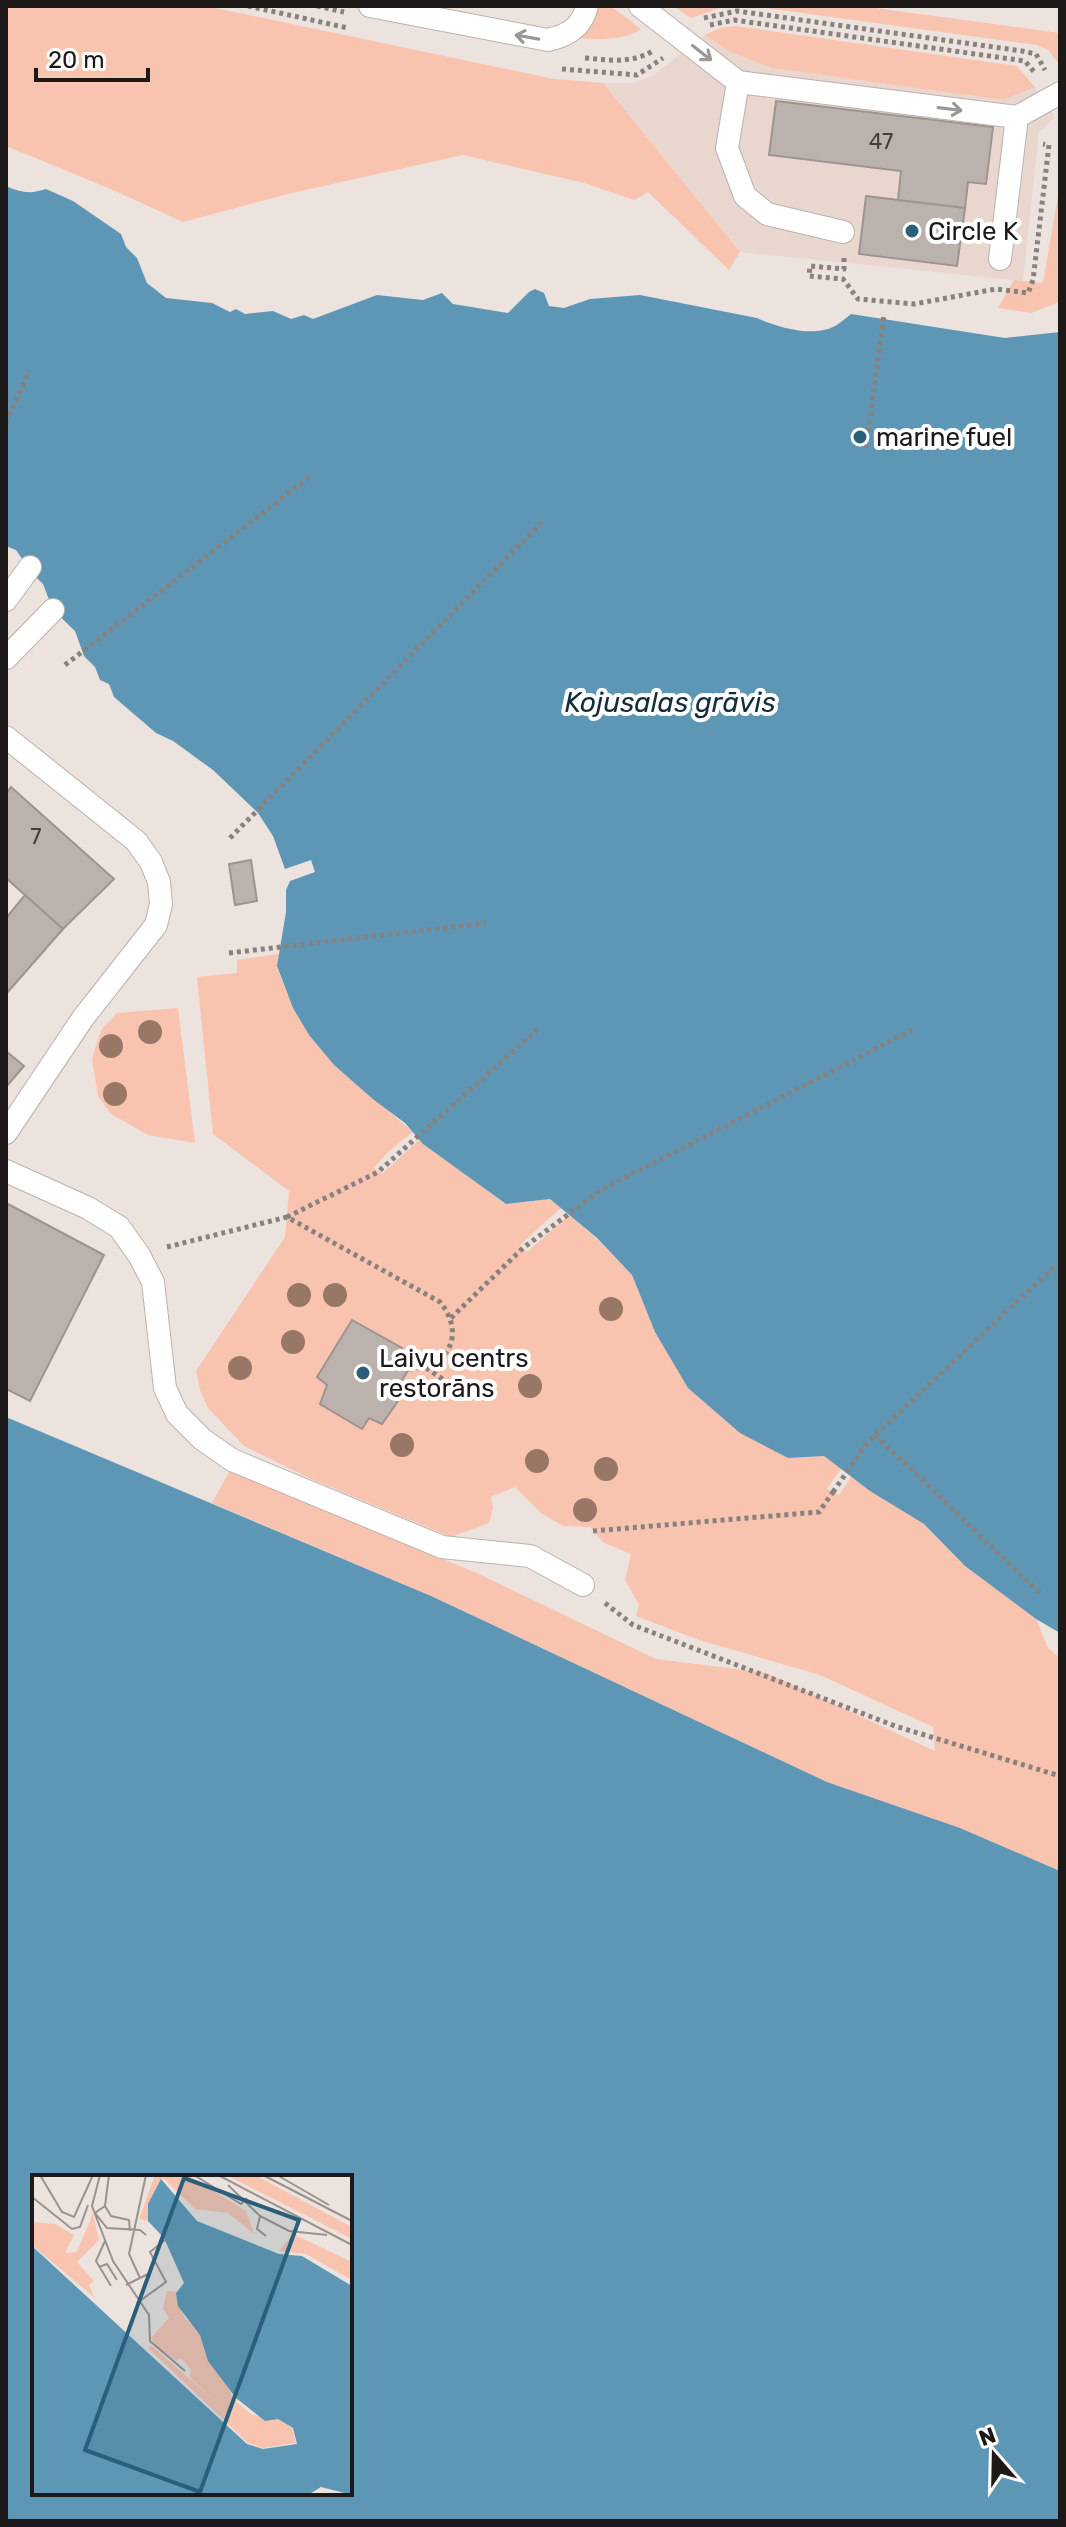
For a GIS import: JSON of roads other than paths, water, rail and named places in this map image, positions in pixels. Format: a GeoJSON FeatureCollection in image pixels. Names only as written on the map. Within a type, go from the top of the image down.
{"type":"FeatureCollection","features":[{"type":"Feature","properties":{"kind":"lane"},"geometry":{"type":"LineString","coordinates":[[370,6],[548,40],[573,31],[583,19],[587,6]]}},
{"type":"Feature","properties":{"kind":"lane"},"geometry":{"type":"LineString","coordinates":[[640,6],[738,82],[1017,117],[1060,93]]}},
{"type":"Feature","properties":{"kind":"lane"},"geometry":{"type":"LineString","coordinates":[[738,82],[727,148],[745,196],[767,214],[843,232]]}},
{"type":"Feature","properties":{"kind":"lane"},"geometry":{"type":"LineString","coordinates":[[1000,259],[1017,117]]}},
{"type":"Feature","properties":{"kind":"lane"},"geometry":{"type":"LineString","coordinates":[[6,600],[30,567]]}},
{"type":"Feature","properties":{"kind":"lane"},"geometry":{"type":"LineString","coordinates":[[6,658],[53,610]]}},
{"type":"Feature","properties":{"kind":"lane"},"geometry":{"type":"LineString","coordinates":[[6,737],[136,841],[151,862],[159,882],[161,904],[156,925],[83,1018],[6,1133]]}},
{"type":"Feature","properties":{"kind":"lane"},"geometry":{"type":"LineString","coordinates":[[6,1171],[88,1208],[119,1227],[153,1282],[165,1388],[177,1414],[202,1439],[232,1460],[442,1547],[530,1556],[583,1585]]}},
{"type":"Feature","properties":{"kind":"water","name":"Kojusalas grāvis"},"geometry":{"type":"Polygon","coordinates":[[[6,186],[26,192],[46,189],[73,201],[121,234],[126,247],[137,258],[147,283],[166,298],[212,303],[230,312],[236,309],[245,314],[273,311],[291,319],[304,315],[313,319],[377,295],[423,300],[442,293],[453,304],[508,313],[535,289],[544,293],[549,306],[564,308],[590,299],[640,295],[806,331],[835,326],[851,314],[1005,338],[1060,332],[1060,1633],[965,1566],[924,1524],[870,1491],[824,1456],[788,1458],[740,1433],[688,1388],[655,1332],[632,1275],[597,1238],[550,1199],[506,1204],[423,1144],[405,1123],[334,1065],[309,1035],[293,1008],[277,966],[286,912],[286,890],[290,881],[315,872],[311,860],[285,869],[273,836],[258,813],[213,770],[173,741],[156,733],[114,697],[109,684],[100,680],[95,667],[84,656],[75,631],[53,610],[43,584],[16,550],[6,546],[6,186]]]}},
{"type":"Feature","properties":{"kind":"water"},"geometry":{"type":"Polygon","coordinates":[[[6,1417],[431,1596],[827,1782],[960,1828],[1060,1871],[1060,2521],[6,2521],[6,1417]]]}},
{"type":"Feature","properties":{"kind":"place","name":"Circle K"},"geometry":{"type":"Point","coordinates":[912,231]}},
{"type":"Feature","properties":{"kind":"place","name":"marine fuel"},"geometry":{"type":"Point","coordinates":[860,437]}},
{"type":"Feature","properties":{"kind":"place","name":"Laivu centrs restorāns"},"geometry":{"type":"Point","coordinates":[363,1373]}}]}
